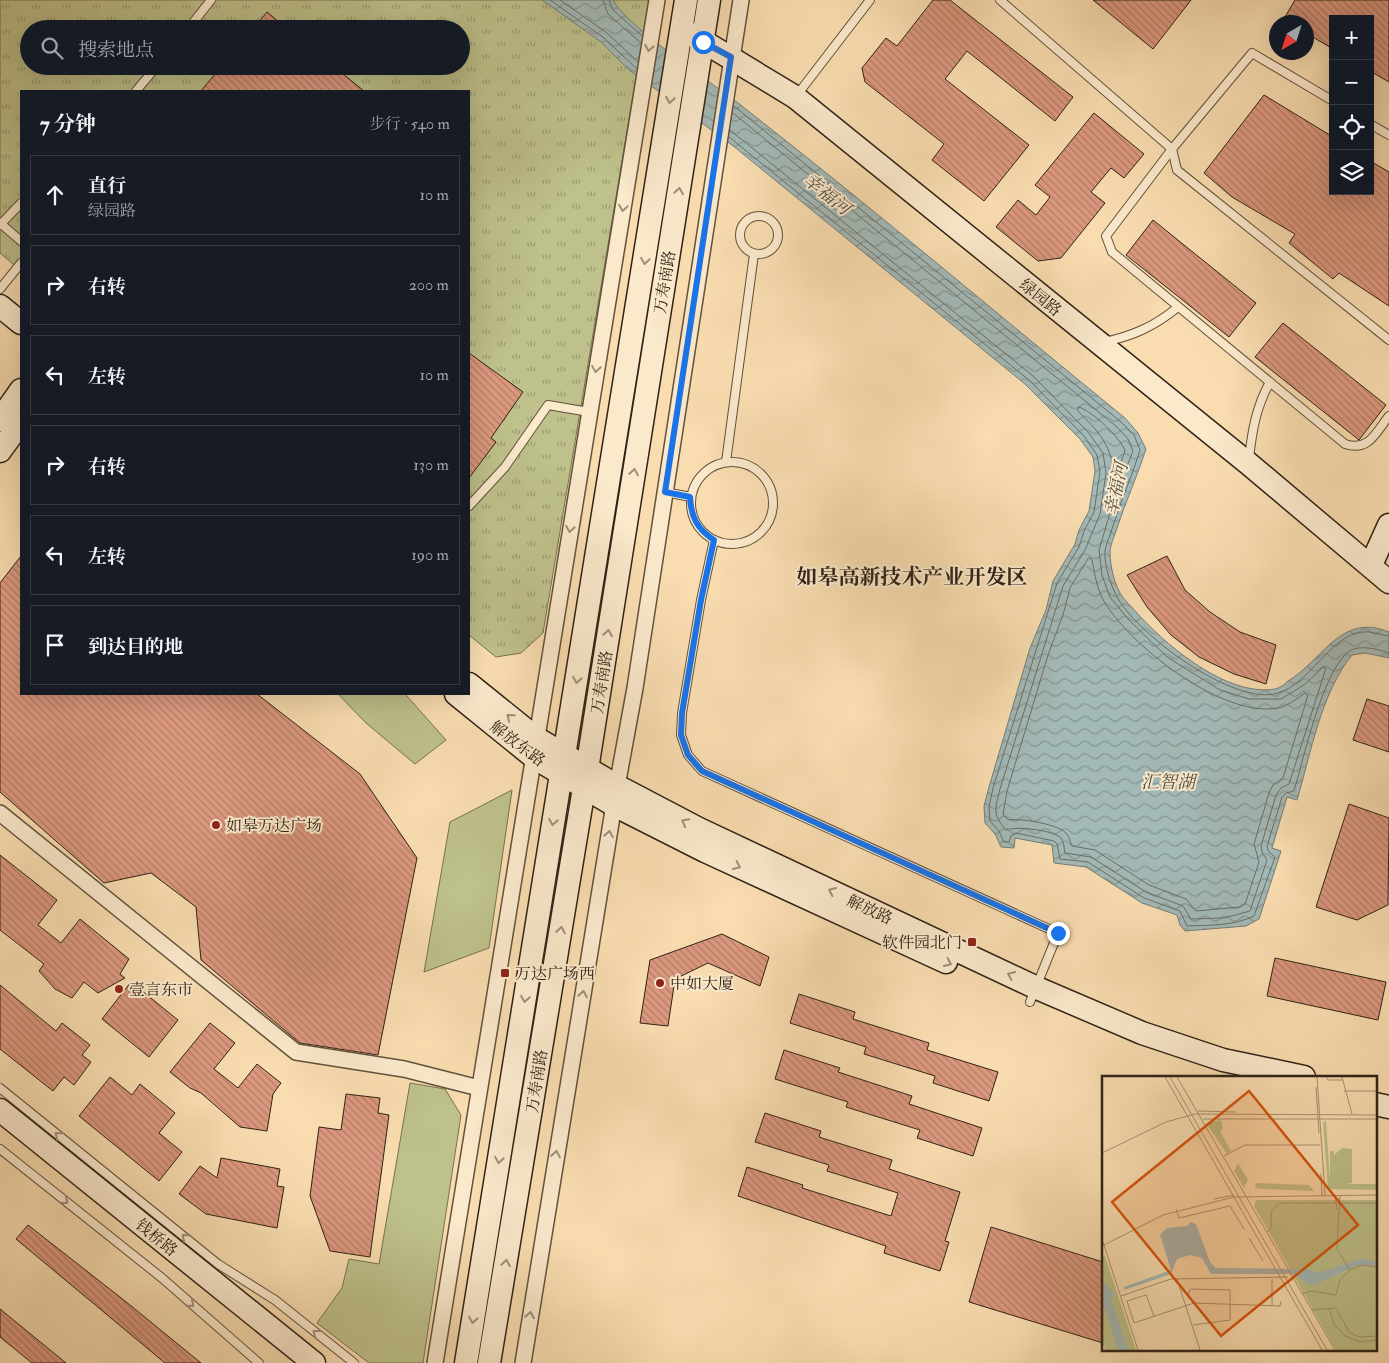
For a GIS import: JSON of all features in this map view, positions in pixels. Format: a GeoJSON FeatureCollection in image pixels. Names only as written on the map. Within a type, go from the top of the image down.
{"type":"FeatureCollection","features":[{"type":"Feature","properties":{"kind":"street"},"geometry":{"type":"LineString","coordinates":[[435,1363],[657,0]]}},
{"type":"Feature","properties":{"kind":"street","name":"万寿南路"},"geometry":{"type":"LineString","coordinates":[[466,1363],[686,0]]}},
{"type":"Feature","properties":{"kind":"street","name":"万寿南路"},"geometry":{"type":"LineString","coordinates":[[489,1363],[586,778],[709,0]]}},
{"type":"Feature","properties":{"kind":"street"},"geometry":{"type":"LineString","coordinates":[[523,1363],[615,796],[635,688],[741,0]]}},
{"type":"Feature","properties":{"kind":"street","name":"绿园路"},"geometry":{"type":"LineString","coordinates":[[682,28],[795,97],[1249,464],[1389,582]]}},
{"type":"Feature","properties":{"kind":"street"},"geometry":{"type":"LineString","coordinates":[[0,306],[20,322]]}},
{"type":"Feature","properties":{"kind":"street"},"geometry":{"type":"LineString","coordinates":[[0,324],[20,340]]}},
{"type":"Feature","properties":{"kind":"street"},"geometry":{"type":"LineString","coordinates":[[0,420],[20,391]]}},
{"type":"Feature","properties":{"kind":"street"},"geometry":{"type":"LineString","coordinates":[[0,451],[20,423]]}},
{"type":"Feature","properties":{"kind":"street"},"geometry":{"type":"LineString","coordinates":[[1371,565],[1389,525]]}},
{"type":"Feature","properties":{"kind":"street","name":"解放东路"},"geometry":{"type":"LineString","coordinates":[[470,685],[536,748]]}},
{"type":"Feature","properties":{"kind":"street","name":"解放东路"},"geometry":{"type":"LineString","coordinates":[[457,695],[536,748],[586,778]]}},
{"type":"Feature","properties":{"kind":"street","name":"解放路"},"geometry":{"type":"LineString","coordinates":[[586,778],[705,851],[1034,995],[1136,1045],[1217,1072],[1235,1076]]}},
{"type":"Feature","properties":{"kind":"street"},"geometry":{"type":"LineString","coordinates":[[0,813],[296,1052],[404,1069],[479,1088]]}},
{"type":"Feature","properties":{"kind":"street","name":"解放路"},"geometry":{"type":"LineString","coordinates":[[1034,995],[1223,1060],[1299,1076]]}},
{"type":"Feature","properties":{"kind":"street"},"geometry":{"type":"LineString","coordinates":[[1376,1090],[1389,1093]]}},
{"type":"Feature","properties":{"kind":"street"},"geometry":{"type":"LineString","coordinates":[[1376,1104],[1389,1107]]}},
{"type":"Feature","properties":{"kind":"street","name":"钱桥路"},"geometry":{"type":"LineString","coordinates":[[0,1110],[314,1363]]}},
{"type":"Feature","properties":{"kind":"street","name":"钱桥路"},"geometry":{"type":"LineString","coordinates":[[0,1128],[291,1363]]}},
{"type":"Feature","properties":{"kind":"lane"},"geometry":{"type":"LineString","coordinates":[[195,20],[211,0]]}},
{"type":"Feature","properties":{"kind":"lane"},"geometry":{"type":"LineString","coordinates":[[795,97],[870,0]]}},
{"type":"Feature","properties":{"kind":"lane"},"geometry":{"type":"LineString","coordinates":[[1000,0],[1172,149],[1178,170],[1389,340]]}},
{"type":"Feature","properties":{"kind":"lane"},"geometry":{"type":"LineString","coordinates":[[1329,99],[1252,53],[1172,149],[1106,236],[1112,252],[1345,444],[1355,448],[1366,445],[1389,416]]}},
{"type":"Feature","properties":{"kind":"lane"},"geometry":{"type":"LineString","coordinates":[[137,90],[149,75]]}},
{"type":"Feature","properties":{"kind":"lane"},"geometry":{"type":"LineString","coordinates":[[1374,126],[1389,135]]}},
{"type":"Feature","properties":{"kind":"lane"},"geometry":{"type":"LineString","coordinates":[[20,203],[0,224],[20,240]]}},
{"type":"Feature","properties":{"kind":"lane"},"geometry":{"type":"LineString","coordinates":[[764,216],[770,219],[777,230],[776,243],[767,252],[754,254],[741,242],[740,230],[746,220],[752,217],[764,216]]}},
{"type":"Feature","properties":{"kind":"lane"},"geometry":{"type":"LineString","coordinates":[[726,462],[754,254]]}},
{"type":"Feature","properties":{"kind":"lane"},"geometry":{"type":"LineString","coordinates":[[0,289],[20,264]]}},
{"type":"Feature","properties":{"kind":"lane"},"geometry":{"type":"LineString","coordinates":[[1098,343],[1130,337],[1159,323],[1178,307]]}},
{"type":"Feature","properties":{"kind":"lane"},"geometry":{"type":"LineString","coordinates":[[1249,464],[1252,433],[1259,401],[1270,382]]}},
{"type":"Feature","properties":{"kind":"lane"},"geometry":{"type":"LineString","coordinates":[[470,505],[505,467],[548,405],[589,412]]}},
{"type":"Feature","properties":{"kind":"lane"},"geometry":{"type":"LineString","coordinates":[[726,462],[747,465],[764,476],[771,489],[772,509],[764,529],[754,538],[741,544],[727,544],[714,540],[703,533],[695,522],[691,510],[690,497],[702,473],[713,466],[726,462]]}},
{"type":"Feature","properties":{"kind":"lane"},"geometry":{"type":"LineString","coordinates":[[665,492],[690,497]]}},
{"type":"Feature","properties":{"kind":"lane"},"geometry":{"type":"LineString","coordinates":[[714,540],[701,600],[682,713],[681,735],[688,755],[702,771],[1058,933],[1034,995]]}},
{"type":"Feature","properties":{"kind":"lane"},"geometry":{"type":"LineString","coordinates":[[0,1088],[218,1264],[274,1300],[354,1363]]}},
{"type":"Feature","properties":{"kind":"lane"},"geometry":{"type":"LineString","coordinates":[[0,1149],[162,1278],[260,1363]]}},
{"type":"Feature","properties":{"kind":"green space"},"geometry":{"type":"Polygon","coordinates":[[[0,0],[649,0],[543,633],[521,653],[496,657],[470,636],[470,90],[20,90],[20,270],[0,253],[0,0]]]}},
{"type":"Feature","properties":{"kind":"green space"},"geometry":{"type":"Polygon","coordinates":[[[339,695],[406,695],[446,740],[415,764],[366,723],[339,695]]]}},
{"type":"Feature","properties":{"kind":"green space"},"geometry":{"type":"Polygon","coordinates":[[[512,790],[489,948],[424,972],[450,822],[512,790]]]}},
{"type":"Feature","properties":{"kind":"green space"},"geometry":{"type":"Polygon","coordinates":[[[410,1083],[445,1089],[461,1115],[423,1363],[369,1363],[317,1323],[342,1288],[349,1259],[379,1264],[410,1083]]]}},
{"type":"Feature","properties":{"kind":"water","name":"汇智湖"},"geometry":{"type":"Polygon","coordinates":[[[542,0],[613,0],[620,10],[651,38],[836,180],[1125,418],[1138,433],[1146,449],[1111,545],[1110,558],[1113,573],[1118,589],[1126,601],[1164,640],[1181,654],[1218,677],[1237,685],[1257,689],[1275,689],[1300,672],[1345,633],[1358,628],[1372,628],[1389,632],[1389,658],[1365,653],[1352,655],[1332,687],[1318,724],[1297,800],[1287,797],[1272,848],[1281,851],[1259,919],[1246,926],[1185,931],[1180,925],[1177,915],[1142,903],[1086,867],[1054,863],[1052,845],[1015,838],[1014,848],[1001,847],[995,834],[985,823],[984,806],[1030,648],[1046,610],[1053,581],[1075,544],[1079,530],[1089,511],[1095,471],[1093,457],[1080,439],[1025,384],[732,145],[628,69],[601,42],[542,0]]]}},
{"type":"Feature","properties":{"kind":"building"},"geometry":{"type":"Polygon","coordinates":[[[933,0],[950,0],[1073,97],[1055,121],[967,51],[945,79],[1029,145],[984,201],[932,160],[944,144],[865,82],[862,68],[886,38],[897,46],[933,0]]]}},
{"type":"Feature","properties":{"kind":"building"},"geometry":{"type":"Polygon","coordinates":[[[1093,0],[1191,0],[1153,49],[1093,0]]]}},
{"type":"Feature","properties":{"kind":"building"},"geometry":{"type":"Polygon","coordinates":[[[1295,0],[1389,0],[1389,82],[1374,73],[1374,15],[1329,15],[1329,47],[1314,38],[1314,15],[1286,15],[1295,0]]]}},
{"type":"Feature","properties":{"kind":"building"},"geometry":{"type":"Polygon","coordinates":[[[267,12],[276,20],[260,20],[267,12]]]}},
{"type":"Feature","properties":{"kind":"building"},"geometry":{"type":"Polygon","coordinates":[[[214,75],[344,75],[363,90],[202,90],[214,75]]]}},
{"type":"Feature","properties":{"kind":"building"},"geometry":{"type":"Polygon","coordinates":[[[1264,95],[1329,135],[1329,195],[1374,195],[1374,163],[1389,172],[1389,306],[1339,273],[1333,279],[1289,243],[1295,234],[1232,197],[1204,173],[1264,95]]]}},
{"type":"Feature","properties":{"kind":"building"},"geometry":{"type":"Polygon","coordinates":[[[1094,113],[1144,154],[1124,178],[1111,168],[1091,192],[1105,203],[1061,258],[1038,261],[996,227],[1018,200],[1036,215],[1050,197],[1035,185],[1094,113]]]}},
{"type":"Feature","properties":{"kind":"building"},"geometry":{"type":"Polygon","coordinates":[[[1153,220],[1256,303],[1229,337],[1126,255],[1153,220]]]}},
{"type":"Feature","properties":{"kind":"building"},"geometry":{"type":"Polygon","coordinates":[[[1283,323],[1386,405],[1359,440],[1255,357],[1283,323]]]}},
{"type":"Feature","properties":{"kind":"building"},"geometry":{"type":"Polygon","coordinates":[[[470,354],[523,392],[491,438],[496,442],[470,477],[470,354]]]}},
{"type":"Feature","properties":{"kind":"building"},"geometry":{"type":"Polygon","coordinates":[[[1167,556],[1185,590],[1210,612],[1240,632],[1276,645],[1266,684],[1234,674],[1199,657],[1171,635],[1147,607],[1127,575],[1167,556]]]}},
{"type":"Feature","properties":{"kind":"building","name":"如皋万达广场"},"geometry":{"type":"Polygon","coordinates":[[[20,557],[20,695],[258,695],[360,774],[417,858],[378,1055],[300,1043],[201,960],[196,907],[151,873],[104,883],[0,792],[0,583],[20,557]]]}},
{"type":"Feature","properties":{"kind":"building"},"geometry":{"type":"Polygon","coordinates":[[[1367,699],[1389,706],[1389,752],[1353,740],[1367,699]]]}},
{"type":"Feature","properties":{"kind":"building"},"geometry":{"type":"Polygon","coordinates":[[[1349,804],[1389,818],[1388,905],[1357,920],[1316,907],[1349,804]]]}},
{"type":"Feature","properties":{"kind":"building"},"geometry":{"type":"Polygon","coordinates":[[[0,855],[57,900],[38,925],[61,943],[80,919],[129,959],[120,974],[125,978],[98,993],[84,982],[72,998],[55,989],[39,971],[44,964],[0,930],[0,855]]]}},
{"type":"Feature","properties":{"kind":"building","name":"中如大厦"},"geometry":{"type":"Polygon","coordinates":[[[722,934],[769,957],[760,986],[708,963],[675,979],[668,1026],[640,1023],[650,960],[722,934]]]}},
{"type":"Feature","properties":{"kind":"building"},"geometry":{"type":"Polygon","coordinates":[[[1275,958],[1386,982],[1378,1020],[1267,996],[1275,958]]]}},
{"type":"Feature","properties":{"kind":"building"},"geometry":{"type":"Polygon","coordinates":[[[131,982],[178,1020],[149,1057],[102,1019],[131,982]]]}},
{"type":"Feature","properties":{"kind":"building"},"geometry":{"type":"Polygon","coordinates":[[[0,985],[56,1031],[62,1023],[90,1045],[82,1055],[91,1062],[74,1085],[64,1077],[53,1091],[0,1049],[0,985]]]}},
{"type":"Feature","properties":{"kind":"building"},"geometry":{"type":"Polygon","coordinates":[[[799,994],[855,1012],[853,1019],[929,1043],[927,1050],[998,1072],[989,1101],[933,1083],[935,1076],[864,1054],[866,1047],[790,1023],[799,994]]]}},
{"type":"Feature","properties":{"kind":"building"},"geometry":{"type":"Polygon","coordinates":[[[210,1023],[235,1043],[214,1069],[238,1088],[257,1064],[281,1083],[273,1094],[267,1131],[240,1127],[201,1093],[190,1088],[170,1072],[210,1023]]]}},
{"type":"Feature","properties":{"kind":"building"},"geometry":{"type":"Polygon","coordinates":[[[784,1050],[840,1068],[838,1072],[912,1096],[909,1104],[982,1128],[973,1156],[917,1138],[920,1130],[846,1107],[848,1102],[775,1079],[784,1050]]]}},
{"type":"Feature","properties":{"kind":"building"},"geometry":{"type":"Polygon","coordinates":[[[110,1077],[132,1095],[140,1084],[175,1113],[159,1133],[182,1152],[159,1181],[79,1116],[110,1077]]]}},
{"type":"Feature","properties":{"kind":"building"},"geometry":{"type":"Polygon","coordinates":[[[346,1094],[380,1098],[378,1113],[389,1115],[370,1257],[330,1251],[310,1196],[319,1127],[341,1130],[346,1094]]]}},
{"type":"Feature","properties":{"kind":"building"},"geometry":{"type":"Polygon","coordinates":[[[765,1113],[821,1131],[819,1137],[892,1160],[889,1169],[960,1192],[945,1241],[949,1242],[940,1271],[884,1253],[886,1246],[738,1196],[747,1167],[803,1185],[802,1188],[891,1216],[898,1193],[827,1171],[829,1165],[755,1142],[765,1113]]]}},
{"type":"Feature","properties":{"kind":"building"},"geometry":{"type":"Polygon","coordinates":[[[221,1158],[280,1169],[277,1186],[284,1187],[277,1228],[206,1214],[179,1194],[200,1166],[217,1178],[221,1158]]]}},
{"type":"Feature","properties":{"kind":"building"},"geometry":{"type":"Polygon","coordinates":[[[28,1225],[201,1363],[165,1363],[16,1239],[28,1225]]]}},
{"type":"Feature","properties":{"kind":"building"},"geometry":{"type":"Polygon","coordinates":[[[991,1227],[1102,1262],[1102,1343],[969,1302],[991,1227]]]}},
{"type":"Feature","properties":{"kind":"building"},"geometry":{"type":"Polygon","coordinates":[[[0,1309],[66,1363],[32,1363],[0,1337],[0,1309]]]}},
{"type":"Feature","properties":{"kind":"place","name":"如皋万达广场"},"geometry":{"type":"Point","coordinates":[216,825]}},
{"type":"Feature","properties":{"kind":"place","name":"软件园北门"},"geometry":{"type":"Point","coordinates":[972,942]}},
{"type":"Feature","properties":{"kind":"place","name":"万达广场西"},"geometry":{"type":"Point","coordinates":[505,973]}},
{"type":"Feature","properties":{"kind":"place","name":"中如大厦"},"geometry":{"type":"Point","coordinates":[660,983]}},
{"type":"Feature","properties":{"kind":"place","name":"壹言东市"},"geometry":{"type":"Point","coordinates":[119,989]}},
{"type":"Feature","properties":{"kind":"district","name":"如皋高新技术产业开发区"},"geometry":{"type":"Point","coordinates":[912,577]}},
{"type":"Feature","properties":{"kind":"route"},"geometry":{"type":"LineString","coordinates":[[703,42],[731,57],[665,492],[690,497],[691,510],[695,522],[703,533],[714,540],[701,600],[682,713],[681,735],[688,755],[702,771],[1058,933]]}},
{"type":"Feature","properties":{"kind":"water label","name":"幸福河"},"geometry":{"type":"Point","coordinates":[827,194]}},
{"type":"Feature","properties":{"kind":"water label","name":"幸福河"},"geometry":{"type":"Point","coordinates":[1116,489]}}]}
